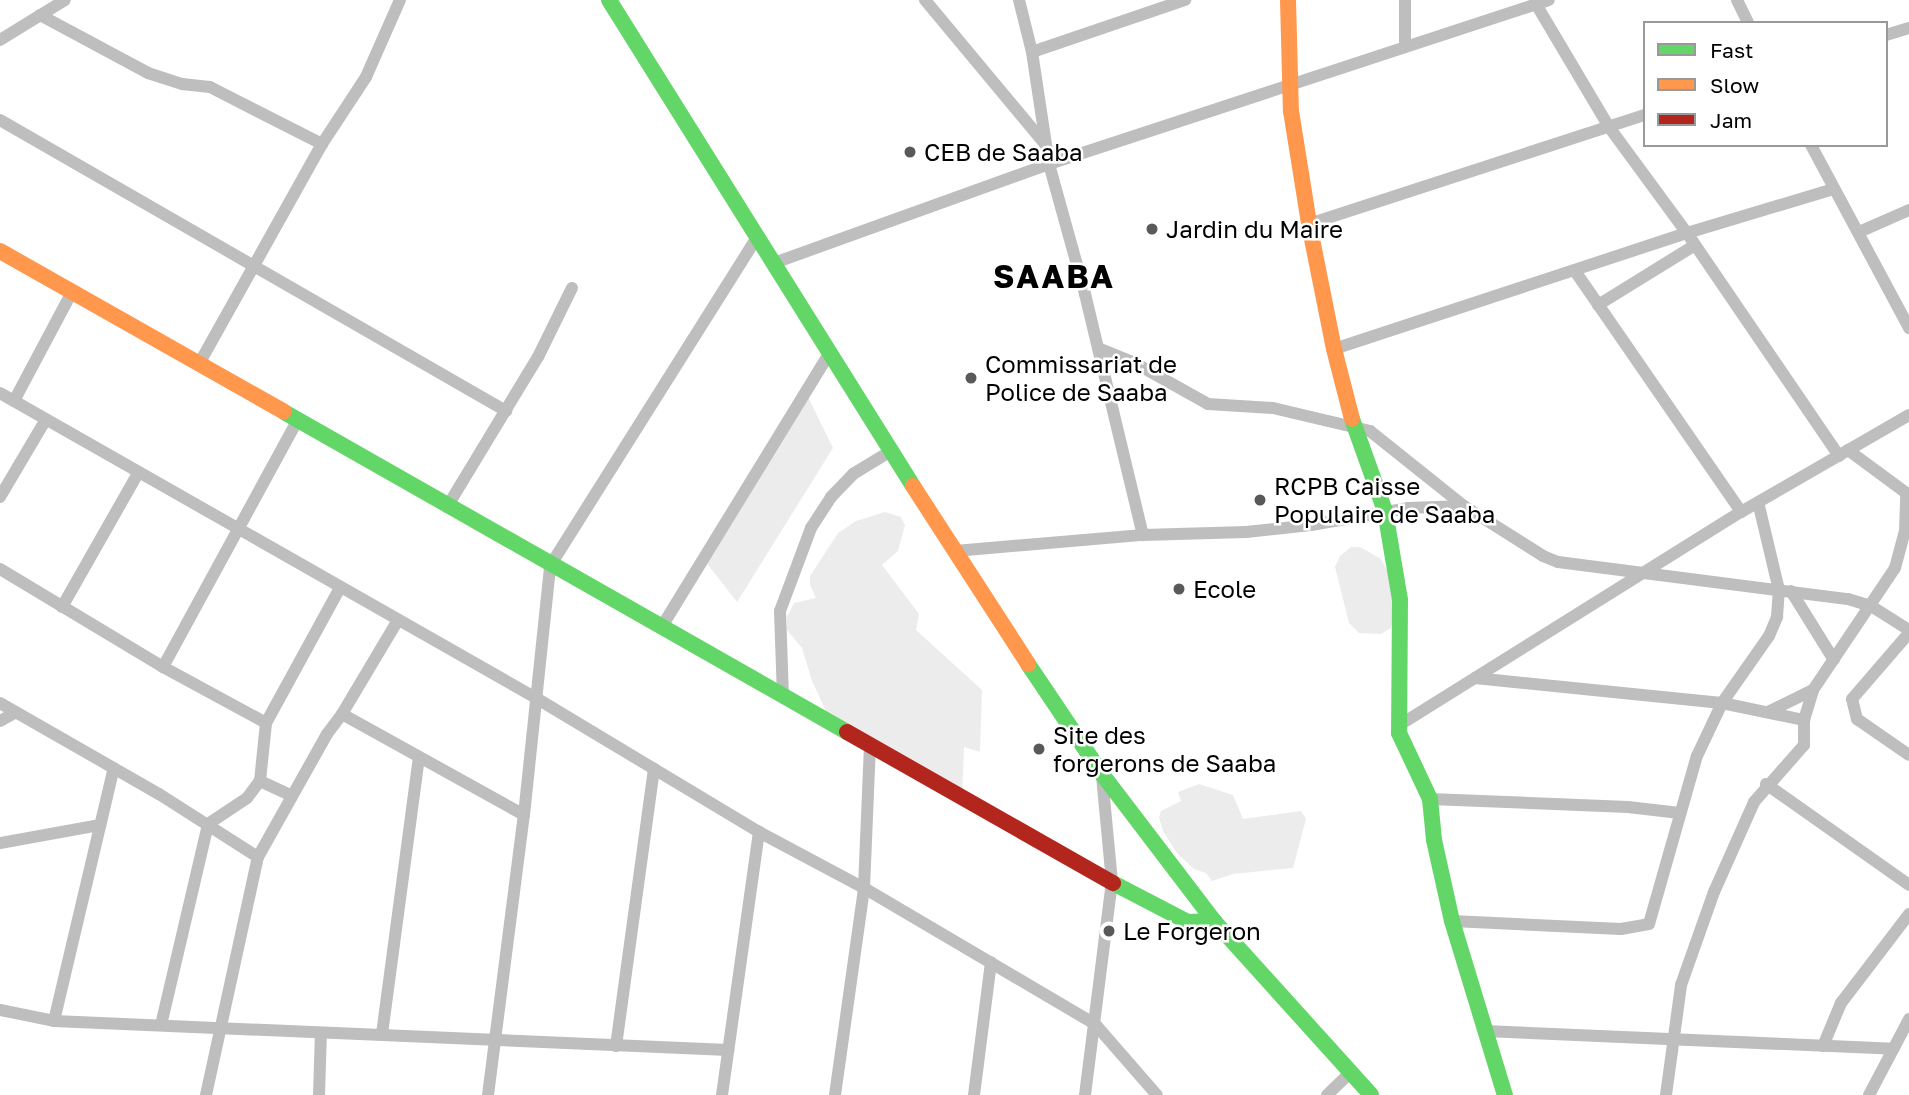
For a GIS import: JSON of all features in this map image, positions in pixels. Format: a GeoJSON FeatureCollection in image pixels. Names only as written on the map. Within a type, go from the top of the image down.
{"type":"FeatureCollection","features":[{"type":"Feature","properties":{"kind":"street"},"geometry":{"type":"LineString","coordinates":[[0,40],[44,8],[65,0]]}},
{"type":"Feature","properties":{"kind":"street"},"geometry":{"type":"LineString","coordinates":[[199,364],[322,144],[366,76],[400,0]]}},
{"type":"Feature","properties":{"kind":"street"},"geometry":{"type":"LineString","coordinates":[[609,0],[891,451],[1102,774],[1214,921],[1371,1095]]}},
{"type":"Feature","properties":{"kind":"street"},"geometry":{"type":"LineString","coordinates":[[925,0],[1045,143]]}},
{"type":"Feature","properties":{"kind":"street"},"geometry":{"type":"LineString","coordinates":[[1019,0],[1032,52],[1049,164],[1143,535]]}},
{"type":"Feature","properties":{"kind":"street"},"geometry":{"type":"LineString","coordinates":[[1032,52],[1164,3],[1185,0]]}},
{"type":"Feature","properties":{"kind":"street"},"geometry":{"type":"LineString","coordinates":[[1288,0],[1292,86],[1290,111],[1309,224],[1334,349],[1354,426],[1385,512],[1401,615],[1398,726],[1430,799],[1434,840],[1452,921],[1505,1095]]}},
{"type":"Feature","properties":{"kind":"street"},"geometry":{"type":"LineString","coordinates":[[1405,0],[1405,47]]}},
{"type":"Feature","properties":{"kind":"street"},"geometry":{"type":"LineString","coordinates":[[1737,0],[1747,21]]}},
{"type":"Feature","properties":{"kind":"street"},"geometry":{"type":"LineString","coordinates":[[774,263],[1049,164],[1542,2],[1609,127],[1844,453],[1908,494],[1901,552],[1895,568],[1813,690],[1804,720],[1805,738],[1801,750],[1766,784],[1754,802],[1714,892],[1681,985],[1666,1095]]}},
{"type":"Feature","properties":{"kind":"street"},"geometry":{"type":"LineString","coordinates":[[44,8],[148,73],[182,84],[210,87],[322,144]]}},
{"type":"Feature","properties":{"kind":"street"},"geometry":{"type":"LineString","coordinates":[[1888,34],[1909,28]]}},
{"type":"Feature","properties":{"kind":"street"},"geometry":{"type":"LineString","coordinates":[[1309,224],[1643,116]]}},
{"type":"Feature","properties":{"kind":"street"},"geometry":{"type":"LineString","coordinates":[[0,120],[506,411]]}},
{"type":"Feature","properties":{"kind":"street"},"geometry":{"type":"LineString","coordinates":[[1812,147],[1909,328]]}},
{"type":"Feature","properties":{"kind":"street"},"geometry":{"type":"LineString","coordinates":[[1334,349],[1687,233],[1834,189]]}},
{"type":"Feature","properties":{"kind":"street"},"geometry":{"type":"LineString","coordinates":[[1858,232],[1909,210]]}},
{"type":"Feature","properties":{"kind":"street"},"geometry":{"type":"LineString","coordinates":[[488,1095],[524,815],[550,566],[758,236]]}},
{"type":"Feature","properties":{"kind":"street"},"geometry":{"type":"LineString","coordinates":[[1598,305],[1695,245]]}},
{"type":"Feature","properties":{"kind":"street"},"geometry":{"type":"LineString","coordinates":[[0,251],[550,566],[1112,882],[1188,922],[1214,921]]}},
{"type":"Feature","properties":{"kind":"street"},"geometry":{"type":"LineString","coordinates":[[1574,271],[1741,512]]}},
{"type":"Feature","properties":{"kind":"street"},"geometry":{"type":"LineString","coordinates":[[447,507],[538,357],[572,288]]}},
{"type":"Feature","properties":{"kind":"street"},"geometry":{"type":"LineString","coordinates":[[14,401],[72,292]]}},
{"type":"Feature","properties":{"kind":"street"},"geometry":{"type":"LineString","coordinates":[[1097,348],[1133,362],[1208,404],[1273,408],[1354,426],[1376,436],[1464,506],[1543,556],[1558,562],[1785,590],[1848,599],[1871,606],[1909,631],[1855,692],[1852,705],[1857,719],[1909,755]]}},
{"type":"Feature","properties":{"kind":"street"},"geometry":{"type":"LineString","coordinates":[[661,628],[830,352]]}},
{"type":"Feature","properties":{"kind":"street"},"geometry":{"type":"LineString","coordinates":[[0,393],[238,531],[536,698],[759,832],[864,888],[1095,1024],[1157,1095]]}},
{"type":"Feature","properties":{"kind":"street"},"geometry":{"type":"LineString","coordinates":[[1398,726],[1741,512],[1909,415]]}},
{"type":"Feature","properties":{"kind":"street"},"geometry":{"type":"LineString","coordinates":[[0,497],[45,421]]}},
{"type":"Feature","properties":{"kind":"street"},"geometry":{"type":"LineString","coordinates":[[163,667],[297,421]]}},
{"type":"Feature","properties":{"kind":"street"},"geometry":{"type":"LineString","coordinates":[[783,697],[780,611],[811,528],[831,496],[853,474],[891,451]]}},
{"type":"Feature","properties":{"kind":"street"},"geometry":{"type":"LineString","coordinates":[[62,607],[138,473]]}},
{"type":"Feature","properties":{"kind":"street"},"geometry":{"type":"LineString","coordinates":[[1758,502],[1785,590],[1834,660]]}},
{"type":"Feature","properties":{"kind":"street"},"geometry":{"type":"LineString","coordinates":[[955,551],[1143,535],[1259,530],[1311,525],[1385,512],[1464,506]]}},
{"type":"Feature","properties":{"kind":"street"},"geometry":{"type":"LineString","coordinates":[[0,569],[163,667],[266,723]]}},
{"type":"Feature","properties":{"kind":"street"},"geometry":{"type":"LineString","coordinates":[[160,1025],[208,824],[247,798],[260,781],[266,723],[340,588]]}},
{"type":"Feature","properties":{"kind":"street"},"geometry":{"type":"LineString","coordinates":[[1452,921],[1621,929],[1649,924],[1698,755],[1722,703],[1775,626],[1785,590]]}},
{"type":"Feature","properties":{"kind":"street"},"geometry":{"type":"LineString","coordinates":[[206,1095],[258,856],[327,734],[342,714],[398,620]]}},
{"type":"Feature","properties":{"kind":"street"},"geometry":{"type":"LineString","coordinates":[[1475,678],[1722,703],[1804,720]]}},
{"type":"Feature","properties":{"kind":"street"},"geometry":{"type":"LineString","coordinates":[[1768,712],[1813,690]]}},
{"type":"Feature","properties":{"kind":"street"},"geometry":{"type":"LineString","coordinates":[[0,703],[114,768],[258,856]]}},
{"type":"Feature","properties":{"kind":"street"},"geometry":{"type":"LineString","coordinates":[[0,721],[16,712]]}},
{"type":"Feature","properties":{"kind":"street"},"geometry":{"type":"LineString","coordinates":[[342,714],[524,815]]}},
{"type":"Feature","properties":{"kind":"street"},"geometry":{"type":"LineString","coordinates":[[835,1095],[864,888],[870,747]]}},
{"type":"Feature","properties":{"kind":"street"},"geometry":{"type":"LineString","coordinates":[[382,1034],[419,758]]}},
{"type":"Feature","properties":{"kind":"street"},"geometry":{"type":"LineString","coordinates":[[54,1021],[114,768]]}},
{"type":"Feature","properties":{"kind":"street"},"geometry":{"type":"LineString","coordinates":[[616,1046],[654,769]]}},
{"type":"Feature","properties":{"kind":"street"},"geometry":{"type":"LineString","coordinates":[[1085,1095],[1112,882],[1102,774]]}},
{"type":"Feature","properties":{"kind":"street"},"geometry":{"type":"LineString","coordinates":[[260,781],[292,796]]}},
{"type":"Feature","properties":{"kind":"street"},"geometry":{"type":"LineString","coordinates":[[1766,784],[1909,886]]}},
{"type":"Feature","properties":{"kind":"street"},"geometry":{"type":"LineString","coordinates":[[1430,799],[1628,807],[1680,813]]}},
{"type":"Feature","properties":{"kind":"street"},"geometry":{"type":"LineString","coordinates":[[0,843],[100,825]]}},
{"type":"Feature","properties":{"kind":"street"},"geometry":{"type":"LineString","coordinates":[[722,1095],[759,832]]}},
{"type":"Feature","properties":{"kind":"street"},"geometry":{"type":"LineString","coordinates":[[1823,1046],[1841,1003],[1909,914]]}},
{"type":"Feature","properties":{"kind":"street"},"geometry":{"type":"LineString","coordinates":[[974,1095],[991,962]]}},
{"type":"Feature","properties":{"kind":"street"},"geometry":{"type":"LineString","coordinates":[[0,1010],[54,1021],[727,1051]]}},
{"type":"Feature","properties":{"kind":"street"},"geometry":{"type":"LineString","coordinates":[[1869,1095],[1909,1020]]}},
{"type":"Feature","properties":{"kind":"street"},"geometry":{"type":"LineString","coordinates":[[1485,1031],[1894,1049]]}},
{"type":"Feature","properties":{"kind":"street"},"geometry":{"type":"LineString","coordinates":[[319,1095],[321,1033]]}},
{"type":"Feature","properties":{"kind":"street"},"geometry":{"type":"LineString","coordinates":[[1327,1095],[1351,1072]]}},
{"type":"Feature","properties":{"kind":"shaded area"},"geometry":{"type":"Polygon","coordinates":[[[808,397],[833,448],[737,602],[705,561],[808,397]]]}},
{"type":"Feature","properties":{"kind":"shaded area"},"geometry":{"type":"Polygon","coordinates":[[[885,512],[901,517],[905,525],[898,551],[882,565],[919,614],[916,630],[982,690],[980,752],[964,747],[962,797],[831,722],[812,681],[802,648],[787,630],[787,617],[794,603],[816,598],[810,585],[810,576],[838,533],[856,521],[885,512]]]}},
{"type":"Feature","properties":{"kind":"shaded area"},"geometry":{"type":"Polygon","coordinates":[[[1351,547],[1360,547],[1381,559],[1389,574],[1394,617],[1391,628],[1381,634],[1359,633],[1349,623],[1335,567],[1340,556],[1351,547]]]}},
{"type":"Feature","properties":{"kind":"shaded area"},"geometry":{"type":"Polygon","coordinates":[[[1199,784],[1233,795],[1243,819],[1301,811],[1306,819],[1293,868],[1233,874],[1212,881],[1206,873],[1194,869],[1177,853],[1163,831],[1159,817],[1161,811],[1181,801],[1178,792],[1199,784]]]}},
{"type":"Feature","properties":{"kind":"traffic: fast"},"geometry":{"type":"LineString","coordinates":[[609,0],[913,486]]}},
{"type":"Feature","properties":{"kind":"traffic: fast"},"geometry":{"type":"LineString","coordinates":[[284,412],[847,732]]}},
{"type":"Feature","properties":{"kind":"traffic: fast"},"geometry":{"type":"LineString","coordinates":[[1352,419],[1385,511],[1400,600],[1399,733],[1430,799],[1434,840],[1452,921],[1505,1095]]}},
{"type":"Feature","properties":{"kind":"traffic: fast"},"geometry":{"type":"LineString","coordinates":[[1028,664],[1102,774],[1214,921],[1371,1095]]}},
{"type":"Feature","properties":{"kind":"traffic: fast"},"geometry":{"type":"LineString","coordinates":[[1113,883],[1188,922],[1214,921]]}},
{"type":"Feature","properties":{"kind":"traffic: slow"},"geometry":{"type":"LineString","coordinates":[[1288,0],[1291,111],[1309,224],[1334,349],[1352,419]]}},
{"type":"Feature","properties":{"kind":"traffic: slow"},"geometry":{"type":"LineString","coordinates":[[0,251],[284,412]]}},
{"type":"Feature","properties":{"kind":"traffic: slow"},"geometry":{"type":"LineString","coordinates":[[913,486],[1028,664]]}},
{"type":"Feature","properties":{"kind":"traffic: jam"},"geometry":{"type":"LineString","coordinates":[[847,732],[1113,883]]}},
{"type":"Feature","properties":{"kind":"place","name":"CEB de Saaba"},"geometry":{"type":"Point","coordinates":[910,152]}},
{"type":"Feature","properties":{"kind":"place","name":"Jardin du Maire"},"geometry":{"type":"Point","coordinates":[1152,229]}},
{"type":"Feature","properties":{"kind":"place","name":"Commissariat de Police de Saaba"},"geometry":{"type":"Point","coordinates":[971,378]}},
{"type":"Feature","properties":{"kind":"place","name":"RCPB Caisse Populaire de Saaba"},"geometry":{"type":"Point","coordinates":[1260,500]}},
{"type":"Feature","properties":{"kind":"place","name":"Ecole"},"geometry":{"type":"Point","coordinates":[1179,589]}},
{"type":"Feature","properties":{"kind":"place","name":"Site des forgerons de Saaba"},"geometry":{"type":"Point","coordinates":[1039,749]}},
{"type":"Feature","properties":{"kind":"place","name":"Le Forgeron"},"geometry":{"type":"Point","coordinates":[1109,931]}},
{"type":"Feature","properties":{"kind":"district","name":"SAABA"},"geometry":{"type":"Point","coordinates":[1054,276]}}]}
